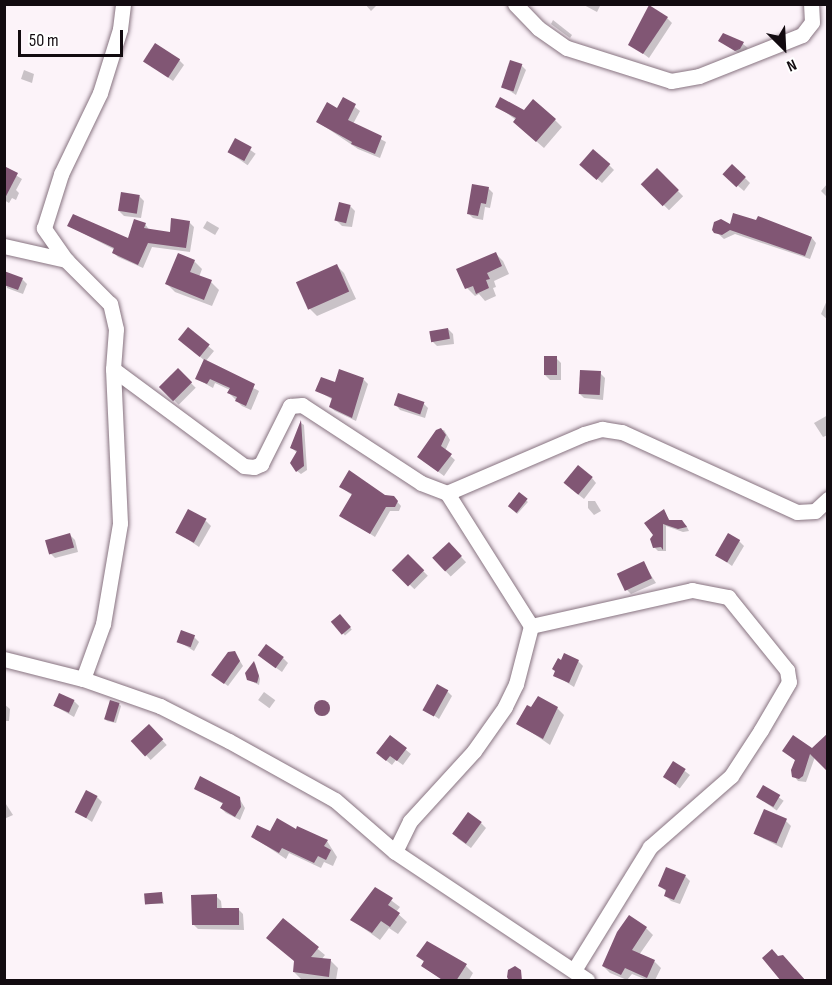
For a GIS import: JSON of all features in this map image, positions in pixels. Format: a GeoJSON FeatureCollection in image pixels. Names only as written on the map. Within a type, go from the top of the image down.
{"type":"FeatureCollection","features":[{"type":"Feature","properties":{"kind":"street"},"geometry":{"type":"LineString","coordinates":[[83,679],[103,624],[120,523],[113,369],[116,330],[110,304],[66,260],[44,228],[62,174],[100,93],[120,29],[123,4]]}},
{"type":"Feature","properties":{"kind":"street"},"geometry":{"type":"LineString","coordinates":[[515,4],[538,28],[567,48],[672,81],[699,76],[802,35],[812,22],[811,4]]}},
{"type":"Feature","properties":{"kind":"street"},"geometry":{"type":"LineString","coordinates":[[4,246],[66,260]]}},
{"type":"Feature","properties":{"kind":"street"},"geometry":{"type":"LineString","coordinates":[[113,369],[244,466],[254,467],[261,464],[290,406],[302,405],[412,478],[447,493],[531,626],[516,684],[505,707],[474,751],[410,821],[395,852]]}},
{"type":"Feature","properties":{"kind":"street"},"geometry":{"type":"LineString","coordinates":[[447,493],[584,434],[602,429],[622,432],[797,512],[815,511],[828,499]]}},
{"type":"Feature","properties":{"kind":"street"},"geometry":{"type":"LineString","coordinates":[[531,626],[692,590],[728,597],[787,670],[789,682],[761,730],[730,776],[650,847],[574,970]]}},
{"type":"Feature","properties":{"kind":"street"},"geometry":{"type":"LineString","coordinates":[[4,659],[16,660],[83,679],[160,706],[335,800],[395,852],[574,970],[587,981]]}},
{"type":"Feature","properties":{"kind":"building"},"geometry":{"type":"Polygon","coordinates":[[[649,5],[668,17],[643,54],[628,45],[649,5]]]}},
{"type":"Feature","properties":{"kind":"building"},"geometry":{"type":"Polygon","coordinates":[[[723,33],[744,42],[740,49],[735,51],[718,41],[723,33]]]}},
{"type":"Feature","properties":{"kind":"building"},"geometry":{"type":"Polygon","coordinates":[[[155,43],[180,59],[168,78],[143,61],[155,43]]]}},
{"type":"Feature","properties":{"kind":"building"},"geometry":{"type":"Polygon","coordinates":[[[510,60],[522,64],[513,92],[501,88],[510,60]]]}},
{"type":"Feature","properties":{"kind":"building"},"geometry":{"type":"Polygon","coordinates":[[[343,97],[356,104],[348,120],[382,136],[375,154],[351,144],[352,142],[316,122],[327,102],[337,108],[343,97]]]}},
{"type":"Feature","properties":{"kind":"building"},"geometry":{"type":"Polygon","coordinates":[[[500,97],[524,110],[533,99],[556,119],[536,142],[513,122],[516,118],[495,107],[500,97]]]}},
{"type":"Feature","properties":{"kind":"building"},"geometry":{"type":"Polygon","coordinates":[[[235,138],[252,147],[244,161],[227,152],[235,138]]]}},
{"type":"Feature","properties":{"kind":"building"},"geometry":{"type":"Polygon","coordinates":[[[593,149],[610,164],[597,180],[579,165],[593,149]]]}},
{"type":"Feature","properties":{"kind":"building"},"geometry":{"type":"Polygon","coordinates":[[[732,164],[746,177],[736,187],[722,174],[732,164]]]}},
{"type":"Feature","properties":{"kind":"building"},"geometry":{"type":"Polygon","coordinates":[[[4,166],[18,173],[4,200],[4,166]]]}},
{"type":"Feature","properties":{"kind":"building"},"geometry":{"type":"Polygon","coordinates":[[[657,168],[679,190],[663,206],[641,184],[657,168]]]}},
{"type":"Feature","properties":{"kind":"building"},"geometry":{"type":"Polygon","coordinates":[[[472,184],[489,187],[486,204],[481,203],[478,216],[467,214],[472,184]]]}},
{"type":"Feature","properties":{"kind":"building"},"geometry":{"type":"Polygon","coordinates":[[[121,192],[140,195],[137,214],[118,211],[121,192]]]}},
{"type":"Feature","properties":{"kind":"building"},"geometry":{"type":"Polygon","coordinates":[[[339,202],[351,205],[346,223],[334,220],[339,202]]]}},
{"type":"Feature","properties":{"kind":"building"},"geometry":{"type":"Polygon","coordinates":[[[733,213],[756,220],[758,216],[812,237],[805,256],[730,230],[722,235],[714,233],[712,230],[714,222],[721,219],[730,224],[733,213]]]}},
{"type":"Feature","properties":{"kind":"building"},"geometry":{"type":"Polygon","coordinates":[[[73,214],[128,238],[134,219],[146,223],[144,228],[170,232],[171,218],[190,221],[186,248],[148,243],[138,265],[112,253],[114,248],[67,226],[73,214]]]}},
{"type":"Feature","properties":{"kind":"building"},"geometry":{"type":"Polygon","coordinates":[[[496,252],[502,266],[487,273],[490,279],[486,280],[489,288],[476,294],[473,286],[465,289],[456,269],[496,252]]]}},
{"type":"Feature","properties":{"kind":"building"},"geometry":{"type":"Polygon","coordinates":[[[178,253],[195,260],[190,272],[212,280],[204,300],[165,284],[178,253]]]}},
{"type":"Feature","properties":{"kind":"building"},"geometry":{"type":"Polygon","coordinates":[[[337,264],[349,291],[308,310],[296,282],[337,264]]]}},
{"type":"Feature","properties":{"kind":"building"},"geometry":{"type":"Polygon","coordinates":[[[4,271],[23,278],[18,290],[4,285],[4,271]]]}},
{"type":"Feature","properties":{"kind":"building"},"geometry":{"type":"Polygon","coordinates":[[[188,327],[210,345],[200,357],[178,339],[188,327]]]}},
{"type":"Feature","properties":{"kind":"building"},"geometry":{"type":"Polygon","coordinates":[[[448,328],[450,339],[431,342],[429,331],[448,328]]]}},
{"type":"Feature","properties":{"kind":"building"},"geometry":{"type":"Polygon","coordinates":[[[544,356],[557,356],[557,375],[544,375],[544,356]]]}},
{"type":"Feature","properties":{"kind":"building"},"geometry":{"type":"Polygon","coordinates":[[[204,359],[255,384],[246,406],[235,401],[237,397],[227,393],[230,388],[210,379],[207,384],[195,379],[204,359]]]}},
{"type":"Feature","properties":{"kind":"building"},"geometry":{"type":"Polygon","coordinates":[[[178,368],[192,382],[173,401],[159,387],[178,368]]]}},
{"type":"Feature","properties":{"kind":"building"},"geometry":{"type":"Polygon","coordinates":[[[339,369],[364,378],[352,418],[329,407],[332,398],[315,391],[321,377],[335,382],[339,369]]]}},
{"type":"Feature","properties":{"kind":"building"},"geometry":{"type":"Polygon","coordinates":[[[580,370],[601,371],[600,395],[579,394],[580,370]]]}},
{"type":"Feature","properties":{"kind":"building"},"geometry":{"type":"Polygon","coordinates":[[[398,393],[424,402],[420,414],[394,405],[398,393]]]}},
{"type":"Feature","properties":{"kind":"building"},"geometry":{"type":"Polygon","coordinates":[[[301,420],[304,466],[296,472],[290,463],[297,451],[290,448],[301,420]]]}},
{"type":"Feature","properties":{"kind":"building"},"geometry":{"type":"Polygon","coordinates":[[[441,428],[446,435],[441,446],[452,454],[438,472],[417,457],[436,430],[441,428]]]}},
{"type":"Feature","properties":{"kind":"building"},"geometry":{"type":"Polygon","coordinates":[[[578,465],[593,477],[578,495],[564,483],[578,465]]]}},
{"type":"Feature","properties":{"kind":"building"},"geometry":{"type":"Polygon","coordinates":[[[349,470],[385,495],[394,496],[398,501],[395,507],[386,507],[370,534],[339,516],[352,494],[339,487],[349,470]]]}},
{"type":"Feature","properties":{"kind":"building"},"geometry":{"type":"Polygon","coordinates":[[[519,492],[528,499],[517,513],[508,506],[519,492]]]}},
{"type":"Feature","properties":{"kind":"building"},"geometry":{"type":"Polygon","coordinates":[[[188,509],[207,519],[194,543],[175,533],[188,509]]]}},
{"type":"Feature","properties":{"kind":"building"},"geometry":{"type":"Polygon","coordinates":[[[664,509],[669,520],[682,520],[687,527],[678,529],[663,524],[663,550],[661,547],[653,548],[650,539],[653,535],[644,523],[664,509]]]}},
{"type":"Feature","properties":{"kind":"building"},"geometry":{"type":"Polygon","coordinates":[[[70,533],[74,547],[49,555],[45,540],[70,533]]]}},
{"type":"Feature","properties":{"kind":"building"},"geometry":{"type":"Polygon","coordinates":[[[728,533],[740,540],[727,563],[715,556],[728,533]]]}},
{"type":"Feature","properties":{"kind":"building"},"geometry":{"type":"Polygon","coordinates":[[[449,542],[462,556],[445,572],[432,558],[449,542]]]}},
{"type":"Feature","properties":{"kind":"building"},"geometry":{"type":"Polygon","coordinates":[[[408,554],[424,570],[408,587],[392,570],[408,554]]]}},
{"type":"Feature","properties":{"kind":"building"},"geometry":{"type":"Polygon","coordinates":[[[644,561],[652,578],[625,591],[617,574],[644,561]]]}},
{"type":"Feature","properties":{"kind":"building"},"geometry":{"type":"Polygon","coordinates":[[[340,614],[351,627],[342,635],[331,622],[340,614]]]}},
{"type":"Feature","properties":{"kind":"building"},"geometry":{"type":"Polygon","coordinates":[[[181,630],[195,635],[191,647],[177,642],[181,630]]]}},
{"type":"Feature","properties":{"kind":"building"},"geometry":{"type":"Polygon","coordinates":[[[266,644],[284,657],[276,668],[258,655],[266,644]]]}},
{"type":"Feature","properties":{"kind":"building"},"geometry":{"type":"Polygon","coordinates":[[[235,651],[240,661],[224,684],[211,675],[228,652],[235,651]]]}},
{"type":"Feature","properties":{"kind":"building"},"geometry":{"type":"Polygon","coordinates":[[[564,653],[579,660],[569,683],[553,676],[555,671],[552,669],[564,653]]]}},
{"type":"Feature","properties":{"kind":"building"},"geometry":{"type":"Polygon","coordinates":[[[254,661],[259,676],[257,683],[247,680],[245,673],[254,661]]]}},
{"type":"Feature","properties":{"kind":"building"},"geometry":{"type":"Polygon","coordinates":[[[437,684],[448,690],[434,717],[422,710],[437,684]]]}},
{"type":"Feature","properties":{"kind":"building"},"geometry":{"type":"Polygon","coordinates":[[[59,693],[75,700],[69,713],[53,706],[59,693]]]}},
{"type":"Feature","properties":{"kind":"building"},"geometry":{"type":"Polygon","coordinates":[[[538,696],[558,707],[543,739],[516,724],[527,705],[531,707],[538,696]]]}},
{"type":"Feature","properties":{"kind":"building"},"geometry":{"type":"Polygon","coordinates":[[[110,700],[120,703],[114,722],[104,719],[110,700]]]}},
{"type":"Feature","properties":{"kind":"building"},"geometry":{"type":"Polygon","coordinates":[[[322,700],[328,702],[330,708],[328,714],[322,716],[316,714],[314,708],[316,702],[322,700]]]}},
{"type":"Feature","properties":{"kind":"building"},"geometry":{"type":"Polygon","coordinates":[[[149,724],[163,739],[145,756],[131,741],[149,724]]]}},
{"type":"Feature","properties":{"kind":"building"},"geometry":{"type":"Polygon","coordinates":[[[828,733],[828,772],[810,754],[803,776],[799,779],[792,777],[791,770],[795,760],[782,751],[793,735],[812,748],[828,733]]]}},
{"type":"Feature","properties":{"kind":"building"},"geometry":{"type":"Polygon","coordinates":[[[390,735],[407,748],[397,761],[390,756],[386,761],[376,753],[390,735]]]}},
{"type":"Feature","properties":{"kind":"building"},"geometry":{"type":"Polygon","coordinates":[[[673,761],[686,769],[676,785],[663,777],[673,761]]]}},
{"type":"Feature","properties":{"kind":"building"},"geometry":{"type":"Polygon","coordinates":[[[200,776],[240,797],[241,807],[235,817],[220,808],[223,803],[194,789],[200,776]]]}},
{"type":"Feature","properties":{"kind":"building"},"geometry":{"type":"Polygon","coordinates":[[[763,785],[780,795],[773,807],[756,797],[763,785]]]}},
{"type":"Feature","properties":{"kind":"building"},"geometry":{"type":"Polygon","coordinates":[[[86,790],[98,796],[86,818],[75,812],[86,790]]]}},
{"type":"Feature","properties":{"kind":"building"},"geometry":{"type":"Polygon","coordinates":[[[764,809],[787,819],[776,844],[753,834],[764,809]]]}},
{"type":"Feature","properties":{"kind":"building"},"geometry":{"type":"Polygon","coordinates":[[[468,812],[482,822],[466,844],[452,834],[468,812]]]}},
{"type":"Feature","properties":{"kind":"building"},"geometry":{"type":"Polygon","coordinates":[[[277,818],[296,829],[297,826],[328,840],[324,846],[331,850],[326,860],[318,856],[314,863],[282,848],[279,853],[251,837],[257,825],[270,831],[277,818]]]}},
{"type":"Feature","properties":{"kind":"building"},"geometry":{"type":"Polygon","coordinates":[[[666,867],[686,875],[674,900],[664,896],[666,890],[658,886],[666,867]]]}},
{"type":"Feature","properties":{"kind":"building"},"geometry":{"type":"Polygon","coordinates":[[[375,887],[393,898],[388,905],[400,913],[390,927],[381,921],[372,933],[350,920],[375,887]]]}},
{"type":"Feature","properties":{"kind":"building"},"geometry":{"type":"Polygon","coordinates":[[[162,892],[163,903],[145,905],[144,894],[162,892]]]}},
{"type":"Feature","properties":{"kind":"building"},"geometry":{"type":"Polygon","coordinates":[[[217,894],[217,908],[239,908],[239,925],[192,925],[191,895],[217,894]]]}},
{"type":"Feature","properties":{"kind":"building"},"geometry":{"type":"Polygon","coordinates":[[[629,915],[647,927],[632,950],[655,960],[647,978],[625,968],[621,975],[602,966],[617,932],[629,915]]]}},
{"type":"Feature","properties":{"kind":"building"},"geometry":{"type":"Polygon","coordinates":[[[283,918],[319,947],[311,957],[331,959],[329,977],[293,972],[294,961],[266,938],[283,918]]]}},
{"type":"Feature","properties":{"kind":"building"},"geometry":{"type":"Polygon","coordinates":[[[427,941],[467,964],[456,981],[444,981],[421,966],[424,961],[416,956],[427,941]]]}},
{"type":"Feature","properties":{"kind":"building"},"geometry":{"type":"Polygon","coordinates":[[[772,949],[778,956],[783,955],[806,981],[781,981],[762,958],[772,949]]]}},
{"type":"Feature","properties":{"kind":"building"},"geometry":{"type":"Polygon","coordinates":[[[515,966],[521,970],[522,981],[509,981],[507,977],[508,970],[515,966]]]}}]}
